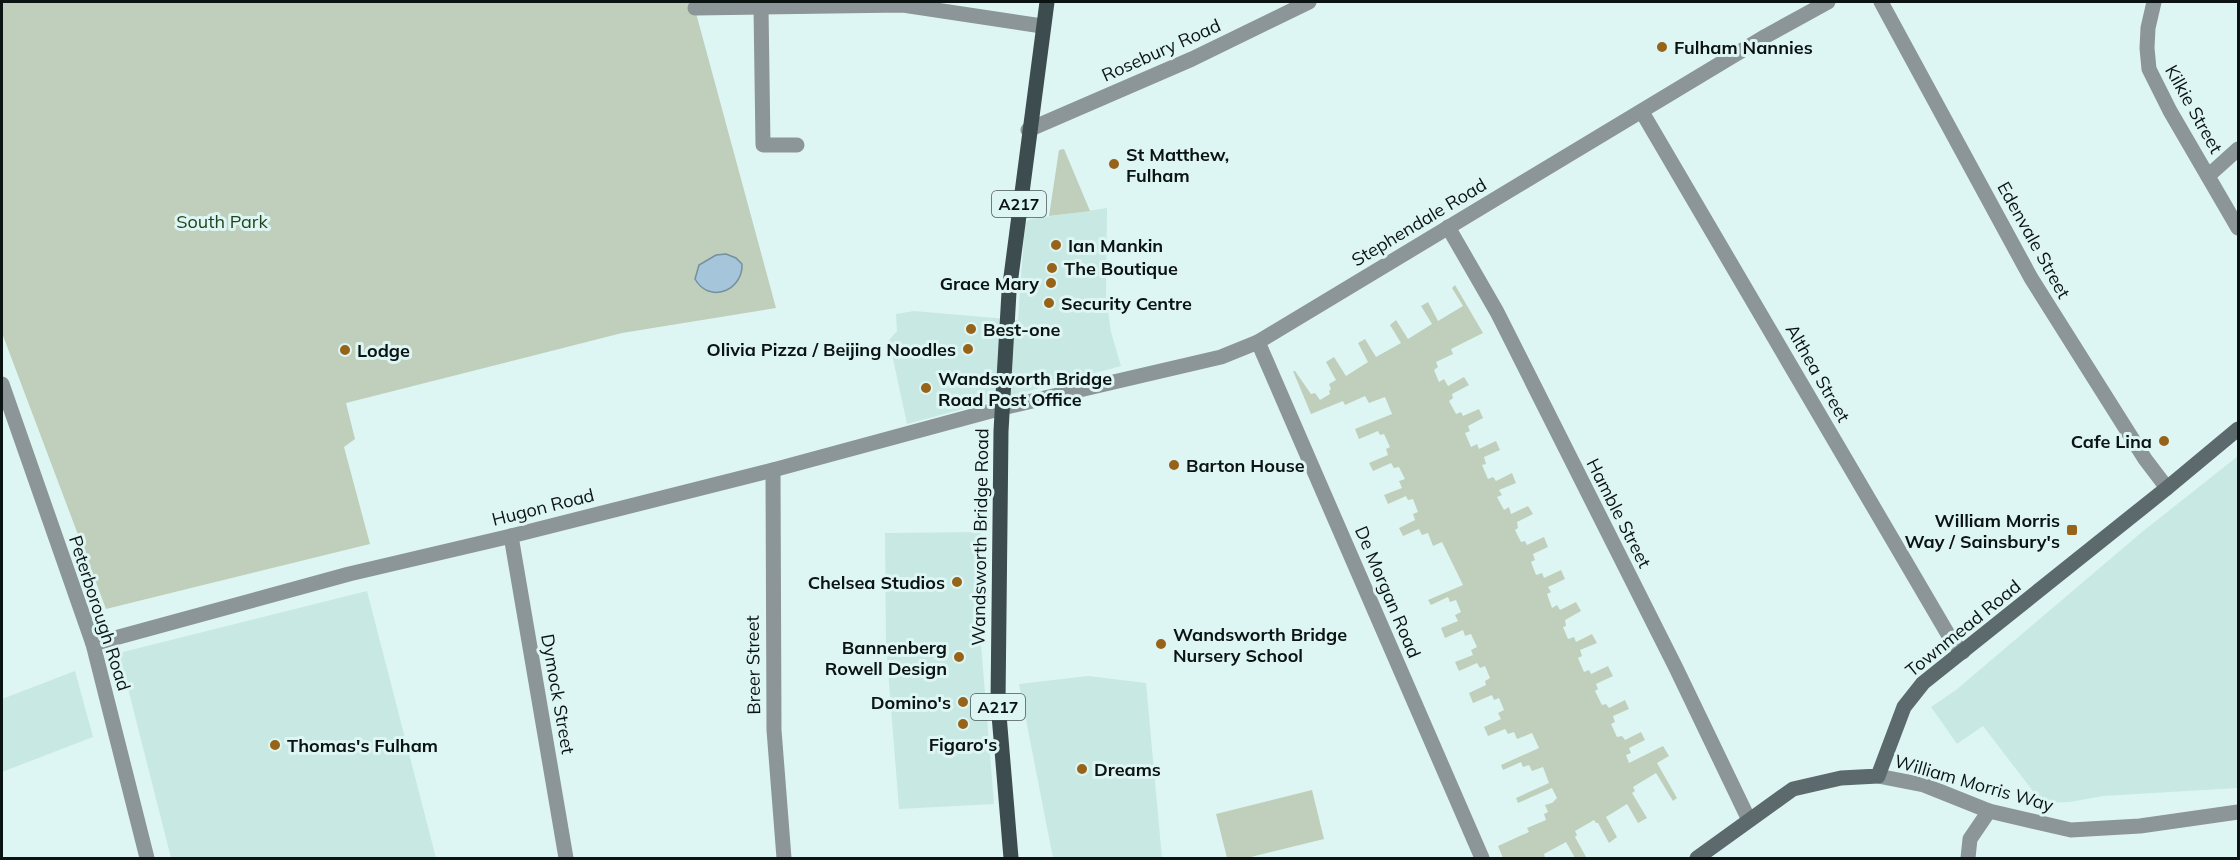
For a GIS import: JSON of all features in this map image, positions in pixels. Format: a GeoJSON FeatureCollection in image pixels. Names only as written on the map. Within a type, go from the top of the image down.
{"type":"FeatureCollection","features":[{"type":"Feature","properties":{"kind":"main road","name":"Wandsworth Bridge Road"},"geometry":{"type":"LineString","coordinates":[[1011,858],[998,703],[1002,408],[1009,292],[1042,26],[1047,2]]}},
{"type":"Feature","properties":{"kind":"street","name":"Rosebury Road"},"geometry":{"type":"LineString","coordinates":[[1029,130],[1192,59],[1309,2]]}},
{"type":"Feature","properties":{"kind":"street","name":"Stephendale Road"},"geometry":{"type":"LineString","coordinates":[[1002,408],[1221,357],[1258,342],[1766,36],[1828,2]]}},
{"type":"Feature","properties":{"kind":"street","name":"Edenvale Street"},"geometry":{"type":"LineString","coordinates":[[1881,2],[2031,278],[2145,459],[2167,488]]}},
{"type":"Feature","properties":{"kind":"street","name":"Kilkie Street"},"geometry":{"type":"LineString","coordinates":[[2154,2],[2148,28],[2149,69],[2238,228]]}},
{"type":"Feature","properties":{"kind":"street"},"geometry":{"type":"LineString","coordinates":[[695,8],[813,4],[903,5],[1042,26]]}},
{"type":"Feature","properties":{"kind":"street"},"geometry":{"type":"LineString","coordinates":[[761,7],[763,145],[797,145]]}},
{"type":"Feature","properties":{"kind":"street","name":"Althea Street"},"geometry":{"type":"LineString","coordinates":[[1642,112],[1952,641],[1963,652]]}},
{"type":"Feature","properties":{"kind":"street"},"geometry":{"type":"LineString","coordinates":[[2208,176],[2238,149]]}},
{"type":"Feature","properties":{"kind":"street","name":"Hamble Street"},"geometry":{"type":"LineString","coordinates":[[1448,227],[1497,312],[1676,668],[1749,820]]}},
{"type":"Feature","properties":{"kind":"street","name":"De Morgan Road"},"geometry":{"type":"LineString","coordinates":[[1258,342],[1482,858]]}},
{"type":"Feature","properties":{"kind":"street","name":"Peterborough Road"},"geometry":{"type":"LineString","coordinates":[[2,384],[93,644],[147,858]]}},
{"type":"Feature","properties":{"kind":"street","name":"Hugon Road"},"geometry":{"type":"LineString","coordinates":[[93,644],[349,574],[773,470],[1002,408]]}},
{"type":"Feature","properties":{"kind":"street","name":"Townmead Road"},"geometry":{"type":"LineString","coordinates":[[1878,776],[1904,707],[1923,683],[2238,429]]}},
{"type":"Feature","properties":{"kind":"street","name":"Breer Street"},"geometry":{"type":"LineString","coordinates":[[773,470],[774,730],[784,858]]}},
{"type":"Feature","properties":{"kind":"street","name":"Dymock Street"},"geometry":{"type":"LineString","coordinates":[[511,536],[566,858]]}},
{"type":"Feature","properties":{"kind":"street"},"geometry":{"type":"LineString","coordinates":[[1697,858],[1793,789],[1811,783],[1841,778],[1878,776]]}},
{"type":"Feature","properties":{"kind":"street","name":"William Morris Way"},"geometry":{"type":"LineString","coordinates":[[1878,776],[1924,785],[1989,811],[2071,830],[2140,826],[2238,812]]}},
{"type":"Feature","properties":{"kind":"street"},"geometry":{"type":"LineString","coordinates":[[1968,858],[1971,840],[1989,811]]}},
{"type":"Feature","properties":{"kind":"shaded area"},"geometry":{"type":"Polygon","coordinates":[[[1107,208],[1106,297],[1111,332],[1121,366],[907,424],[889,340],[897,331],[896,314],[914,311],[1018,320],[1025,222],[1031,219],[1107,208]]]}},
{"type":"Feature","properties":{"kind":"shaded area"},"geometry":{"type":"Polygon","coordinates":[[[726,254],[736,258],[742,264],[737,281],[724,291],[708,291],[701,287],[695,279],[699,265],[716,255],[726,254]]]}},
{"type":"Feature","properties":{"kind":"shaded area"},"geometry":{"type":"Polygon","coordinates":[[[2238,456],[2238,788],[2103,796],[2070,802],[2042,803],[1983,726],[1957,744],[1931,707],[1956,690],[2142,532],[2238,456]]]}},
{"type":"Feature","properties":{"kind":"shaded area"},"geometry":{"type":"Polygon","coordinates":[[[981,532],[981,644],[994,804],[899,809],[886,645],[885,533],[981,532]]]}},
{"type":"Feature","properties":{"kind":"shaded area","name":"Thomas's Fulham"},"geometry":{"type":"Polygon","coordinates":[[[367,591],[436,858],[171,858],[119,653],[367,591]]]}},
{"type":"Feature","properties":{"kind":"shaded area"},"geometry":{"type":"Polygon","coordinates":[[[75,671],[93,737],[2,772],[2,699],[75,671]]]}},
{"type":"Feature","properties":{"kind":"shaded area"},"geometry":{"type":"Polygon","coordinates":[[[1088,676],[1146,683],[1162,858],[1053,858],[1019,684],[1088,676]]]}},
{"type":"Feature","properties":{"kind":"green space","name":"South Park"},"geometry":{"type":"Polygon","coordinates":[[[2,2],[693,2],[776,308],[622,333],[346,403],[355,439],[344,447],[370,544],[106,609],[2,333],[2,2]]]}},
{"type":"Feature","properties":{"kind":"green space"},"geometry":{"type":"Polygon","coordinates":[[[1064,149],[1090,211],[1049,216],[1059,150],[1064,149]]]}},
{"type":"Feature","properties":{"kind":"green space"},"geometry":{"type":"Polygon","coordinates":[[[1455,285],[1483,333],[1451,349],[1453,354],[1436,362],[1438,367],[1434,370],[1439,382],[1444,379],[1448,386],[1464,377],[1469,385],[1452,394],[1453,398],[1449,401],[1456,414],[1461,412],[1463,416],[1479,409],[1483,418],[1468,426],[1470,431],[1465,433],[1471,447],[1477,444],[1479,449],[1496,441],[1500,450],[1484,457],[1486,464],[1482,465],[1488,479],[1493,477],[1496,481],[1512,473],[1516,483],[1499,490],[1502,495],[1497,497],[1504,510],[1509,507],[1511,514],[1528,506],[1533,514],[1517,522],[1518,528],[1515,530],[1521,542],[1525,541],[1527,545],[1544,537],[1548,547],[1533,554],[1535,560],[1531,562],[1536,575],[1542,573],[1544,578],[1561,570],[1565,579],[1548,587],[1551,592],[1547,594],[1552,608],[1557,605],[1560,610],[1576,602],[1581,611],[1565,620],[1566,626],[1563,627],[1568,639],[1574,637],[1576,642],[1592,634],[1597,643],[1580,650],[1582,656],[1578,658],[1584,672],[1589,670],[1591,674],[1608,666],[1613,676],[1596,684],[1598,689],[1595,691],[1602,705],[1606,704],[1609,708],[1625,700],[1629,709],[1613,716],[1615,722],[1611,724],[1617,737],[1622,736],[1625,740],[1641,732],[1645,740],[1629,748],[1631,753],[1626,755],[1629,763],[1663,746],[1669,756],[1657,763],[1677,798],[1673,801],[1656,773],[1633,787],[1635,791],[1632,793],[1647,818],[1638,823],[1627,804],[1606,817],[1617,837],[1609,843],[1594,820],[1575,831],[1577,835],[1575,837],[1586,857],[1575,858],[1566,842],[1544,854],[1545,858],[1503,858],[1498,846],[1529,832],[1527,828],[1546,820],[1544,814],[1548,812],[1545,805],[1557,798],[1552,788],[1518,803],[1516,798],[1549,783],[1543,767],[1532,771],[1529,765],[1523,767],[1521,762],[1503,770],[1501,765],[1539,748],[1532,733],[1517,739],[1514,732],[1508,734],[1505,729],[1488,736],[1484,727],[1501,719],[1498,713],[1504,710],[1499,698],[1494,700],[1492,695],[1473,703],[1469,693],[1486,685],[1485,681],[1490,678],[1485,666],[1480,668],[1477,663],[1459,671],[1455,662],[1473,655],[1471,650],[1477,647],[1471,634],[1465,636],[1463,630],[1445,638],[1441,628],[1458,621],[1455,615],[1461,612],[1456,600],[1450,602],[1448,597],[1431,605],[1428,600],[1463,585],[1442,542],[1433,546],[1428,533],[1422,535],[1419,529],[1403,536],[1399,528],[1415,520],[1413,514],[1418,512],[1413,499],[1408,500],[1406,496],[1388,504],[1384,495],[1402,488],[1399,481],[1405,479],[1399,467],[1394,468],[1391,463],[1373,471],[1369,463],[1388,455],[1386,449],[1390,447],[1384,434],[1380,435],[1378,431],[1359,439],[1355,429],[1392,414],[1385,397],[1369,403],[1365,396],[1345,405],[1343,401],[1311,414],[1293,371],[1311,394],[1315,393],[1320,400],[1330,394],[1329,384],[1336,380],[1326,362],[1334,357],[1346,376],[1368,362],[1358,343],[1365,339],[1376,357],[1401,343],[1390,325],[1396,320],[1408,339],[1432,324],[1421,306],[1428,302],[1438,321],[1463,306],[1452,288],[1455,285]]]}},
{"type":"Feature","properties":{"kind":"green space"},"geometry":{"type":"Polygon","coordinates":[[[1312,790],[1324,839],[1247,858],[1227,858],[1216,814],[1312,790]]]}},
{"type":"Feature","properties":{"kind":"place","name":"Fulham Nannies"},"geometry":{"type":"Point","coordinates":[1662,47]}},
{"type":"Feature","properties":{"kind":"place","name":"St Matthew, Fulham"},"geometry":{"type":"Point","coordinates":[1114,164]}},
{"type":"Feature","properties":{"kind":"place","name":"Ian Mankin"},"geometry":{"type":"Point","coordinates":[1056,245]}},
{"type":"Feature","properties":{"kind":"place","name":"The Boutique"},"geometry":{"type":"Point","coordinates":[1052,268]}},
{"type":"Feature","properties":{"kind":"place","name":"Grace Mary"},"geometry":{"type":"Point","coordinates":[1051,283]}},
{"type":"Feature","properties":{"kind":"place","name":"Security Centre"},"geometry":{"type":"Point","coordinates":[1049,303]}},
{"type":"Feature","properties":{"kind":"place","name":"Best-one"},"geometry":{"type":"Point","coordinates":[971,329]}},
{"type":"Feature","properties":{"kind":"place","name":"Olivia Pizza / Beijing Noodles"},"geometry":{"type":"Point","coordinates":[968,349]}},
{"type":"Feature","properties":{"kind":"place","name":"Lodge"},"geometry":{"type":"Point","coordinates":[345,350]}},
{"type":"Feature","properties":{"kind":"place","name":"Wandsworth Bridge Road Post Office"},"geometry":{"type":"Point","coordinates":[926,388]}},
{"type":"Feature","properties":{"kind":"place","name":"Cafe Lina"},"geometry":{"type":"Point","coordinates":[2164,441]}},
{"type":"Feature","properties":{"kind":"place","name":"Barton House"},"geometry":{"type":"Point","coordinates":[1174,465]}},
{"type":"Feature","properties":{"kind":"place","name":"William Morris Way / Sainsbury's"},"geometry":{"type":"Point","coordinates":[2072,530]}},
{"type":"Feature","properties":{"kind":"place","name":"Chelsea Studios"},"geometry":{"type":"Point","coordinates":[957,582]}},
{"type":"Feature","properties":{"kind":"place","name":"Wandsworth Bridge Nursery School"},"geometry":{"type":"Point","coordinates":[1161,644]}},
{"type":"Feature","properties":{"kind":"place","name":"Bannenberg Rowell Design"},"geometry":{"type":"Point","coordinates":[959,657]}},
{"type":"Feature","properties":{"kind":"place","name":"Domino's"},"geometry":{"type":"Point","coordinates":[963,702]}},
{"type":"Feature","properties":{"kind":"place","name":"Figaro's"},"geometry":{"type":"Point","coordinates":[963,724]}},
{"type":"Feature","properties":{"kind":"place","name":"Thomas's Fulham"},"geometry":{"type":"Point","coordinates":[275,745]}},
{"type":"Feature","properties":{"kind":"place","name":"Dreams"},"geometry":{"type":"Point","coordinates":[1082,769]}}]}
